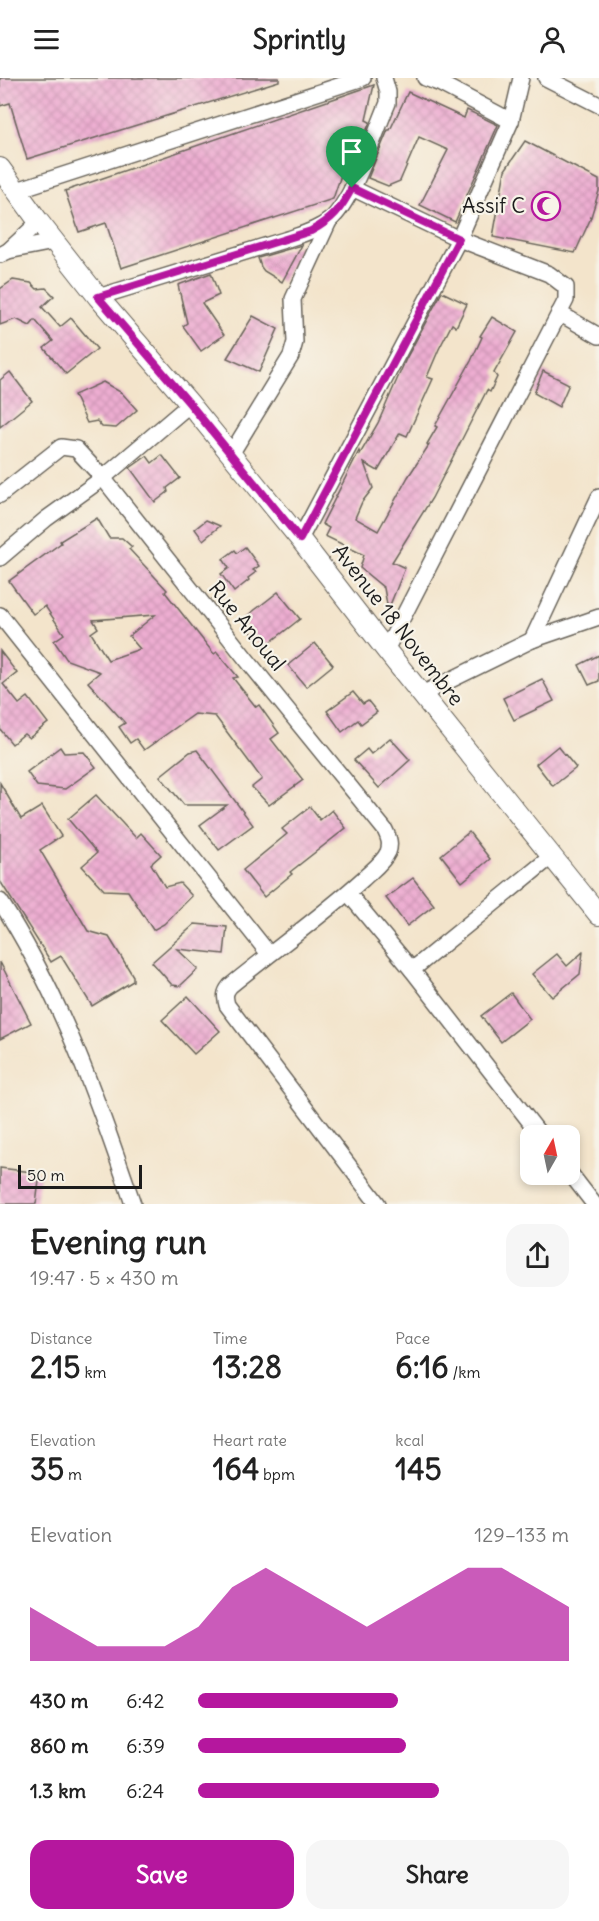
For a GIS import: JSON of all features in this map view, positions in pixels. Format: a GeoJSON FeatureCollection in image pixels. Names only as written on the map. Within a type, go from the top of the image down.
{"type":"FeatureCollection","features":[{"type":"Feature","properties":{"kind":"street"},"geometry":{"type":"LineString","coordinates":[[17,190],[363,78]]}},
{"type":"Feature","properties":{"kind":"street"},"geometry":{"type":"LineString","coordinates":[[231,454],[291,356],[294,342],[293,299],[329,221],[341,208],[352,188],[388,103],[384,78]]}},
{"type":"Feature","properties":{"kind":"street"},"geometry":{"type":"LineString","coordinates":[[425,78],[511,121]]}},
{"type":"Feature","properties":{"kind":"street"},"geometry":{"type":"LineString","coordinates":[[300,539],[459,239],[511,121],[521,78]]}},
{"type":"Feature","properties":{"kind":"street"},"geometry":{"type":"LineString","coordinates":[[546,78],[599,105]]}},
{"type":"Feature","properties":{"kind":"street","name":"Avenue 18 Novembre"},"geometry":{"type":"LineString","coordinates":[[0,168],[98,297],[190,404],[300,539],[599,915]]}},
{"type":"Feature","properties":{"kind":"street"},"geometry":{"type":"LineString","coordinates":[[352,188],[459,239],[549,274],[566,287],[566,300],[386,650]]}},
{"type":"Feature","properties":{"kind":"street"},"geometry":{"type":"LineString","coordinates":[[98,297],[291,238],[329,221]]}},
{"type":"Feature","properties":{"kind":"street"},"geometry":{"type":"LineString","coordinates":[[4,253],[39,222]]}},
{"type":"Feature","properties":{"kind":"street"},"geometry":{"type":"LineString","coordinates":[[4,253],[54,242]]}},
{"type":"Feature","properties":{"kind":"street"},"geometry":{"type":"LineString","coordinates":[[559,314],[599,336]]}},
{"type":"Feature","properties":{"kind":"street"},"geometry":{"type":"LineString","coordinates":[[0,558],[46,519],[103,478],[190,404]]}},
{"type":"Feature","properties":{"kind":"street","name":"Rue Anoual"},"geometry":{"type":"LineString","coordinates":[[1,491],[61,447],[76,449],[103,478],[385,830],[389,839],[387,854],[348,893]]}},
{"type":"Feature","properties":{"kind":"street"},"geometry":{"type":"LineString","coordinates":[[532,640],[599,497]]}},
{"type":"Feature","properties":{"kind":"street"},"geometry":{"type":"LineString","coordinates":[[0,615],[270,954]]}},
{"type":"Feature","properties":{"kind":"street"},"geometry":{"type":"LineString","coordinates":[[422,694],[532,640],[599,617]]}},
{"type":"Feature","properties":{"kind":"street"},"geometry":{"type":"LineString","coordinates":[[412,970],[552,856]]}},
{"type":"Feature","properties":{"kind":"street"},"geometry":{"type":"LineString","coordinates":[[378,1204],[227,1005],[226,991],[348,893],[412,970],[532,1125]]}},
{"type":"Feature","properties":{"kind":"street"},"geometry":{"type":"LineString","coordinates":[[0,901],[25,940],[77,1051],[133,1204]]}},
{"type":"Feature","properties":{"kind":"street"},"geometry":{"type":"LineString","coordinates":[[579,1185],[594,1204]]}},
{"type":"Feature","properties":{"kind":"building"},"geometry":{"type":"Polygon","coordinates":[[[0,78],[279,78],[279,81],[27,159],[10,103],[0,106],[0,78]]]}},
{"type":"Feature","properties":{"kind":"building"},"geometry":{"type":"Polygon","coordinates":[[[374,85],[366,120],[370,122],[365,134],[333,145],[342,172],[333,199],[121,268],[106,223],[79,232],[65,191],[374,85]]]}},
{"type":"Feature","properties":{"kind":"building"},"geometry":{"type":"Polygon","coordinates":[[[408,92],[464,118],[467,110],[498,125],[455,222],[420,205],[448,150],[419,137],[400,181],[388,186],[368,178],[388,130],[408,92]]]}},
{"type":"Feature","properties":{"kind":"building","name":"Assif C"},"geometry":{"type":"Polygon","coordinates":[[[525,141],[599,180],[599,191],[590,220],[575,253],[493,237],[505,170],[525,141]]]}},
{"type":"Feature","properties":{"kind":"building"},"geometry":{"type":"Polygon","coordinates":[[[302,245],[282,282],[261,267],[258,258],[302,245]]]}},
{"type":"Feature","properties":{"kind":"building"},"geometry":{"type":"Polygon","coordinates":[[[211,273],[219,295],[202,303],[224,335],[201,351],[183,326],[187,323],[178,285],[211,273]]]}},
{"type":"Feature","properties":{"kind":"building"},"geometry":{"type":"Polygon","coordinates":[[[13,280],[31,283],[37,289],[46,288],[54,296],[42,307],[60,327],[71,318],[97,349],[66,374],[44,348],[53,341],[35,320],[30,326],[16,319],[0,325],[0,289],[13,280]]]}},
{"type":"Feature","properties":{"kind":"building"},"geometry":{"type":"Polygon","coordinates":[[[442,292],[467,304],[456,327],[452,324],[439,349],[427,377],[433,379],[407,436],[400,433],[378,471],[364,463],[373,488],[362,502],[355,518],[378,531],[429,445],[427,444],[437,427],[435,426],[471,361],[482,337],[480,336],[492,317],[517,332],[494,373],[497,377],[490,392],[487,390],[432,498],[392,562],[405,568],[388,610],[384,588],[360,568],[364,555],[325,536],[329,528],[322,524],[359,451],[360,454],[378,423],[406,359],[442,292]]]}},
{"type":"Feature","properties":{"kind":"building"},"geometry":{"type":"Polygon","coordinates":[[[253,316],[278,329],[259,372],[227,358],[253,316]]]}},
{"type":"Feature","properties":{"kind":"building"},"geometry":{"type":"Polygon","coordinates":[[[543,371],[569,384],[559,407],[534,393],[543,371]]]}},
{"type":"Feature","properties":{"kind":"building"},"geometry":{"type":"Polygon","coordinates":[[[10,372],[32,401],[0,427],[0,380],[10,372]]]}},
{"type":"Feature","properties":{"kind":"building"},"geometry":{"type":"Polygon","coordinates":[[[103,382],[122,393],[137,410],[116,428],[102,427],[97,421],[87,423],[74,395],[103,382]]]}},
{"type":"Feature","properties":{"kind":"building"},"geometry":{"type":"Polygon","coordinates":[[[162,455],[180,478],[155,502],[130,468],[147,456],[152,463],[162,455]]]}},
{"type":"Feature","properties":{"kind":"building"},"geometry":{"type":"Polygon","coordinates":[[[97,518],[109,538],[122,538],[132,547],[129,549],[167,590],[165,592],[214,654],[217,652],[238,677],[233,678],[256,707],[259,705],[279,733],[271,739],[303,780],[269,805],[252,787],[262,779],[215,716],[195,714],[144,750],[136,739],[130,743],[119,727],[125,723],[88,682],[100,672],[67,660],[54,641],[64,634],[45,606],[33,614],[9,581],[61,543],[60,541],[97,518]],[[155,615],[93,620],[98,628],[91,633],[108,660],[140,649],[129,636],[155,615]]]}},
{"type":"Feature","properties":{"kind":"building"},"geometry":{"type":"Polygon","coordinates":[[[206,520],[220,526],[203,540],[195,529],[206,520]]]}},
{"type":"Feature","properties":{"kind":"building"},"geometry":{"type":"Polygon","coordinates":[[[245,547],[259,566],[253,570],[256,572],[248,578],[249,580],[234,592],[221,574],[229,568],[223,559],[235,550],[237,553],[245,547]]]}},
{"type":"Feature","properties":{"kind":"building"},"geometry":{"type":"Polygon","coordinates":[[[278,592],[300,619],[263,648],[242,620],[278,592]]]}},
{"type":"Feature","properties":{"kind":"building"},"geometry":{"type":"Polygon","coordinates":[[[315,643],[333,665],[306,687],[288,665],[315,643]]]}},
{"type":"Feature","properties":{"kind":"building"},"geometry":{"type":"Polygon","coordinates":[[[0,651],[17,673],[3,684],[19,704],[28,697],[48,723],[29,738],[24,734],[12,744],[0,729],[0,651]]]}},
{"type":"Feature","properties":{"kind":"building"},"geometry":{"type":"Polygon","coordinates":[[[599,655],[599,681],[589,685],[579,665],[599,655]]]}},
{"type":"Feature","properties":{"kind":"building"},"geometry":{"type":"Polygon","coordinates":[[[542,679],[554,701],[514,720],[503,698],[542,679]]]}},
{"type":"Feature","properties":{"kind":"building"},"geometry":{"type":"Polygon","coordinates":[[[353,692],[363,704],[368,701],[377,712],[361,724],[358,720],[342,732],[327,711],[353,692]]]}},
{"type":"Feature","properties":{"kind":"building"},"geometry":{"type":"Polygon","coordinates":[[[390,738],[410,760],[379,788],[354,760],[367,749],[371,754],[390,738]]]}},
{"type":"Feature","properties":{"kind":"building"},"geometry":{"type":"Polygon","coordinates":[[[558,746],[576,768],[553,786],[536,764],[558,746]]]}},
{"type":"Feature","properties":{"kind":"building"},"geometry":{"type":"Polygon","coordinates":[[[60,747],[64,753],[84,752],[96,767],[65,789],[37,786],[27,772],[60,747]]]}},
{"type":"Feature","properties":{"kind":"building"},"geometry":{"type":"Polygon","coordinates":[[[197,750],[253,825],[219,850],[200,825],[227,805],[184,805],[160,776],[190,752],[197,750]]]}},
{"type":"Feature","properties":{"kind":"building"},"geometry":{"type":"Polygon","coordinates":[[[0,783],[21,819],[42,806],[61,836],[40,850],[88,931],[109,937],[133,976],[133,981],[92,1006],[61,956],[51,962],[0,881],[0,783]]]}},
{"type":"Feature","properties":{"kind":"building"},"geometry":{"type":"Polygon","coordinates":[[[96,795],[136,838],[141,833],[161,855],[151,864],[165,887],[180,883],[192,896],[164,924],[153,930],[128,891],[104,890],[82,866],[97,853],[68,819],[96,795]]]}},
{"type":"Feature","properties":{"kind":"building"},"geometry":{"type":"Polygon","coordinates":[[[310,807],[320,820],[332,810],[346,828],[290,872],[292,874],[264,897],[243,870],[287,834],[282,829],[310,807]]]}},
{"type":"Feature","properties":{"kind":"building"},"geometry":{"type":"Polygon","coordinates":[[[469,832],[490,859],[462,882],[441,855],[469,832]]]}},
{"type":"Feature","properties":{"kind":"building"},"geometry":{"type":"Polygon","coordinates":[[[413,878],[434,905],[407,926],[386,898],[413,878]]]}},
{"type":"Feature","properties":{"kind":"building"},"geometry":{"type":"Polygon","coordinates":[[[195,924],[227,927],[224,954],[177,949],[198,969],[180,986],[172,985],[152,962],[195,924]]]}},
{"type":"Feature","properties":{"kind":"building"},"geometry":{"type":"Polygon","coordinates":[[[583,952],[580,974],[552,997],[532,974],[557,954],[567,966],[583,952]]]}},
{"type":"Feature","properties":{"kind":"building"},"geometry":{"type":"Polygon","coordinates":[[[0,962],[31,1023],[0,1039],[0,962]]]}},
{"type":"Feature","properties":{"kind":"building"},"geometry":{"type":"Polygon","coordinates":[[[511,993],[530,1019],[501,1042],[481,1016],[511,993]]]}},
{"type":"Feature","properties":{"kind":"building"},"geometry":{"type":"Polygon","coordinates":[[[188,996],[220,1031],[194,1054],[162,1020],[188,996]]]}},
{"type":"Feature","properties":{"kind":"building"},"geometry":{"type":"Polygon","coordinates":[[[0,1168],[40,1173],[36,1204],[0,1204],[0,1168]]]}},
{"type":"Feature","properties":{"kind":"place","name":"Assif C"},"geometry":{"type":"Point","coordinates":[546,206]}},
{"type":"Feature","properties":{"kind":"route"},"geometry":{"type":"LineString","coordinates":[[352,188],[459,239],[300,539],[190,404],[98,297],[311,231],[329,221],[341,208],[352,188]]}}]}
